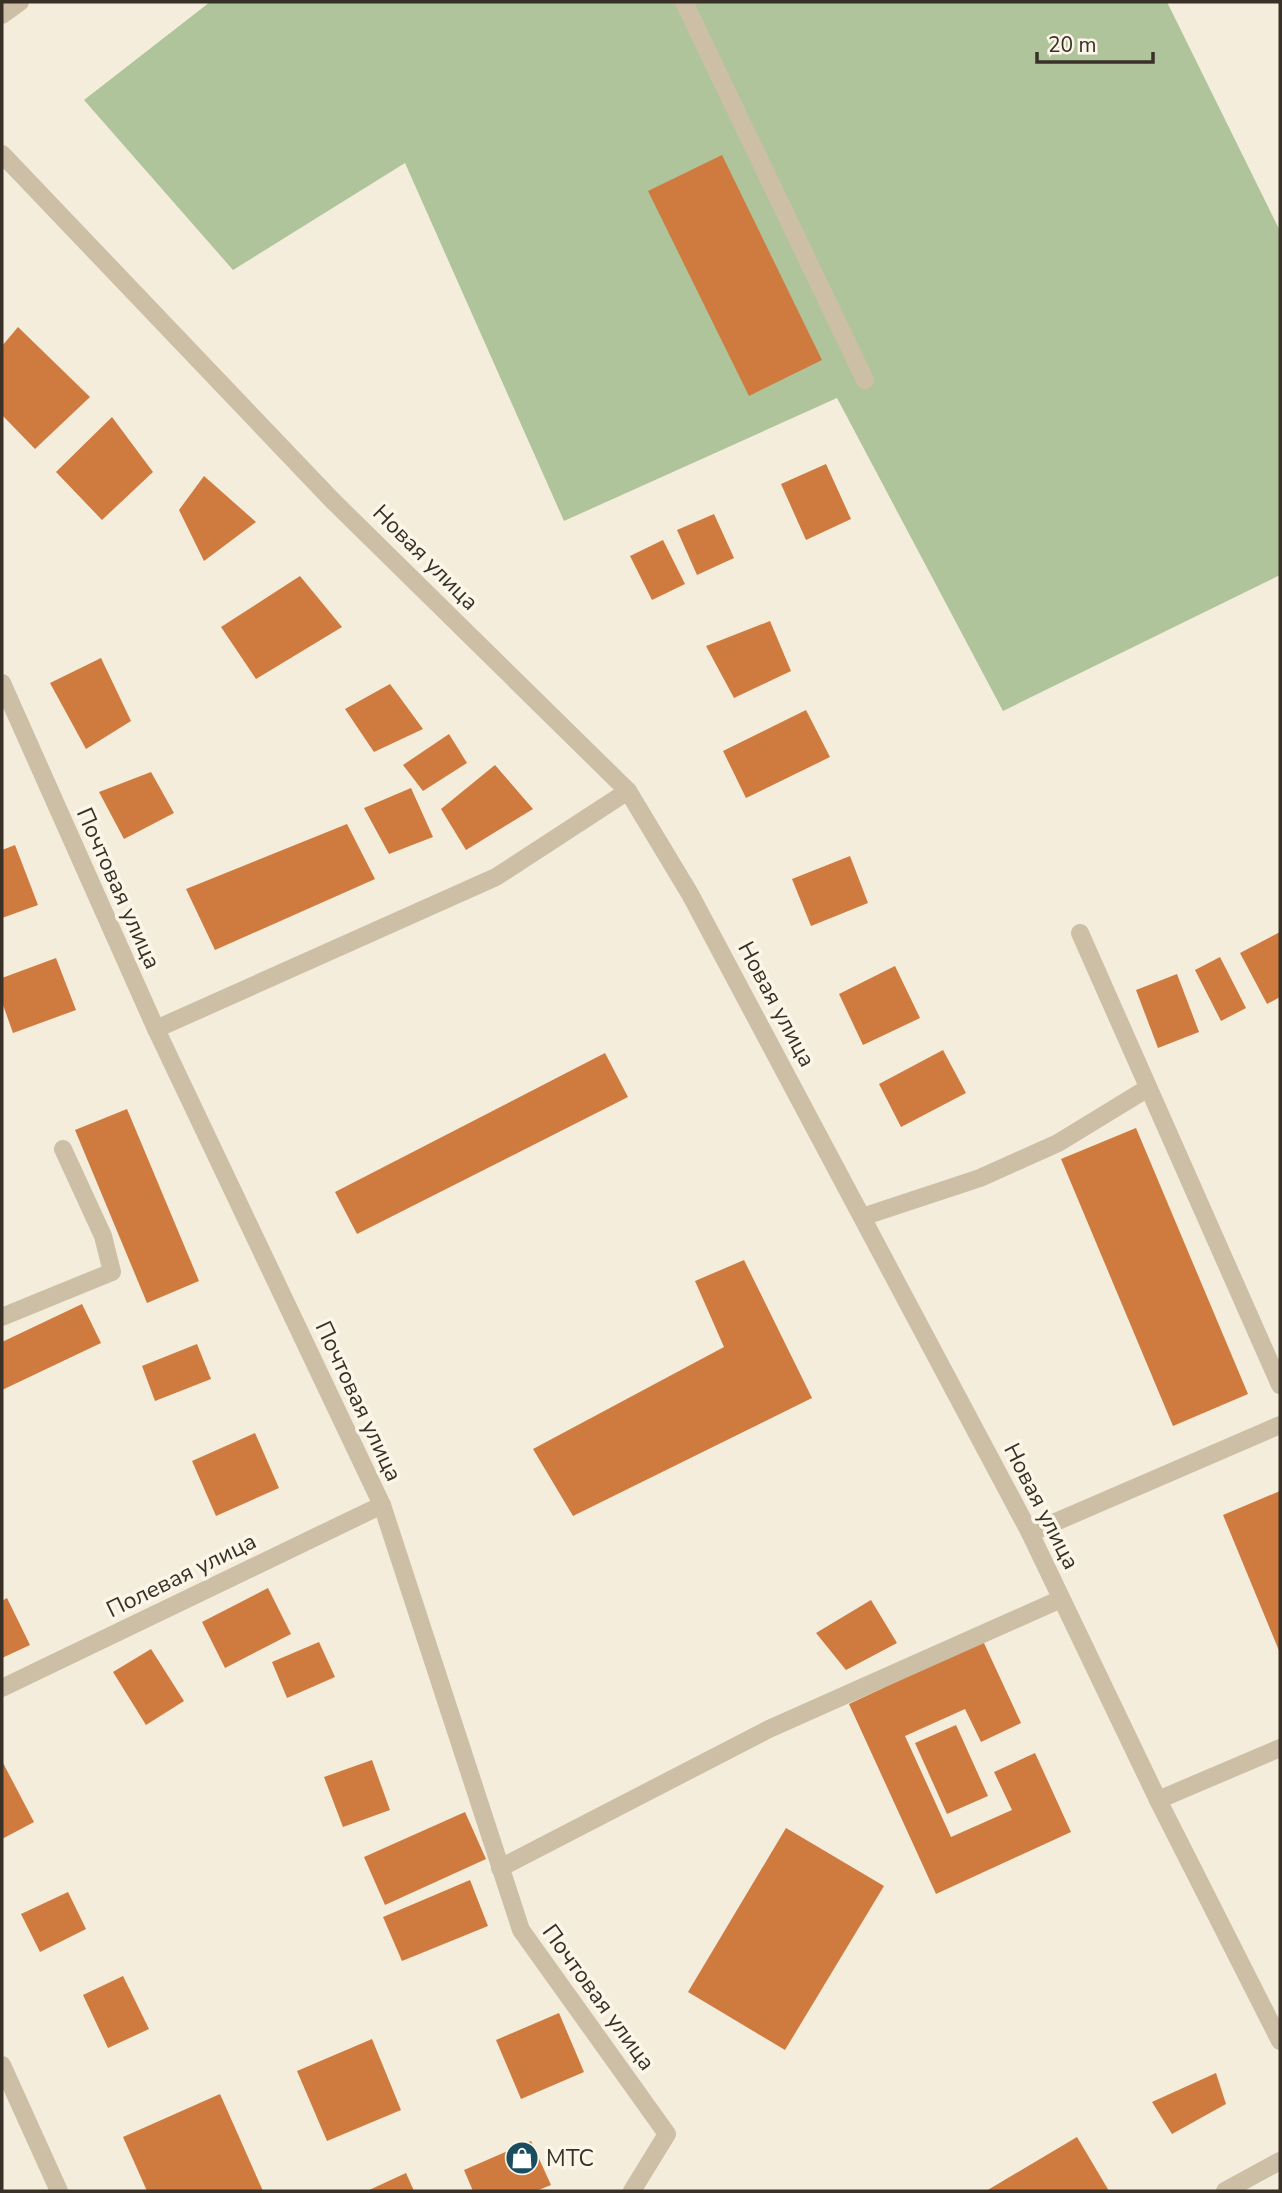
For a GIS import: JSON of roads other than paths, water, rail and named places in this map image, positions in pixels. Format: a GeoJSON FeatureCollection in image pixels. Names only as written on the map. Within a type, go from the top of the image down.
{"type":"FeatureCollection","features":[{"type":"Feature","properties":{"kind":"street"},"geometry":{"type":"LineString","coordinates":[[2,15],[20,2]]}},
{"type":"Feature","properties":{"kind":"street"},"geometry":{"type":"LineString","coordinates":[[684,2],[865,380]]}},
{"type":"Feature","properties":{"kind":"street","name":"Новая улица"},"geometry":{"type":"LineString","coordinates":[[2,154],[333,501],[628,791],[690,894],[1030,1533],[1158,1800],[1280,2041]]}},
{"type":"Feature","properties":{"kind":"street","name":"Почтовая улица"},"geometry":{"type":"LineString","coordinates":[[2,683],[156,1029],[382,1505],[521,1930],[667,2134],[632,2191]]}},
{"type":"Feature","properties":{"kind":"street"},"geometry":{"type":"LineString","coordinates":[[156,1029],[496,877],[628,791]]}},
{"type":"Feature","properties":{"kind":"street"},"geometry":{"type":"LineString","coordinates":[[1080,933],[1280,1385]]}},
{"type":"Feature","properties":{"kind":"street"},"geometry":{"type":"LineString","coordinates":[[862,1217],[980,1178],[1025,1158],[1058,1143],[1148,1088]]}},
{"type":"Feature","properties":{"kind":"street"},"geometry":{"type":"LineString","coordinates":[[2,1317],[112,1272],[103,1236],[62,1150]]}},
{"type":"Feature","properties":{"kind":"street"},"geometry":{"type":"LineString","coordinates":[[1030,1533],[1280,1425]]}},
{"type":"Feature","properties":{"kind":"street","name":"Полевая улица"},"geometry":{"type":"LineString","coordinates":[[2,1688],[382,1505]]}},
{"type":"Feature","properties":{"kind":"street"},"geometry":{"type":"LineString","coordinates":[[500,1868],[769,1729],[1061,1599]]}},
{"type":"Feature","properties":{"kind":"street"},"geometry":{"type":"LineString","coordinates":[[1158,1800],[1280,1748]]}},
{"type":"Feature","properties":{"kind":"street"},"geometry":{"type":"LineString","coordinates":[[2,2065],[59,2191]]}},
{"type":"Feature","properties":{"kind":"street"},"geometry":{"type":"LineString","coordinates":[[1225,2191],[1280,2161]]}},
{"type":"Feature","properties":{"kind":"place","name":"МТС"},"geometry":{"type":"Point","coordinates":[522,2158]}}]}
